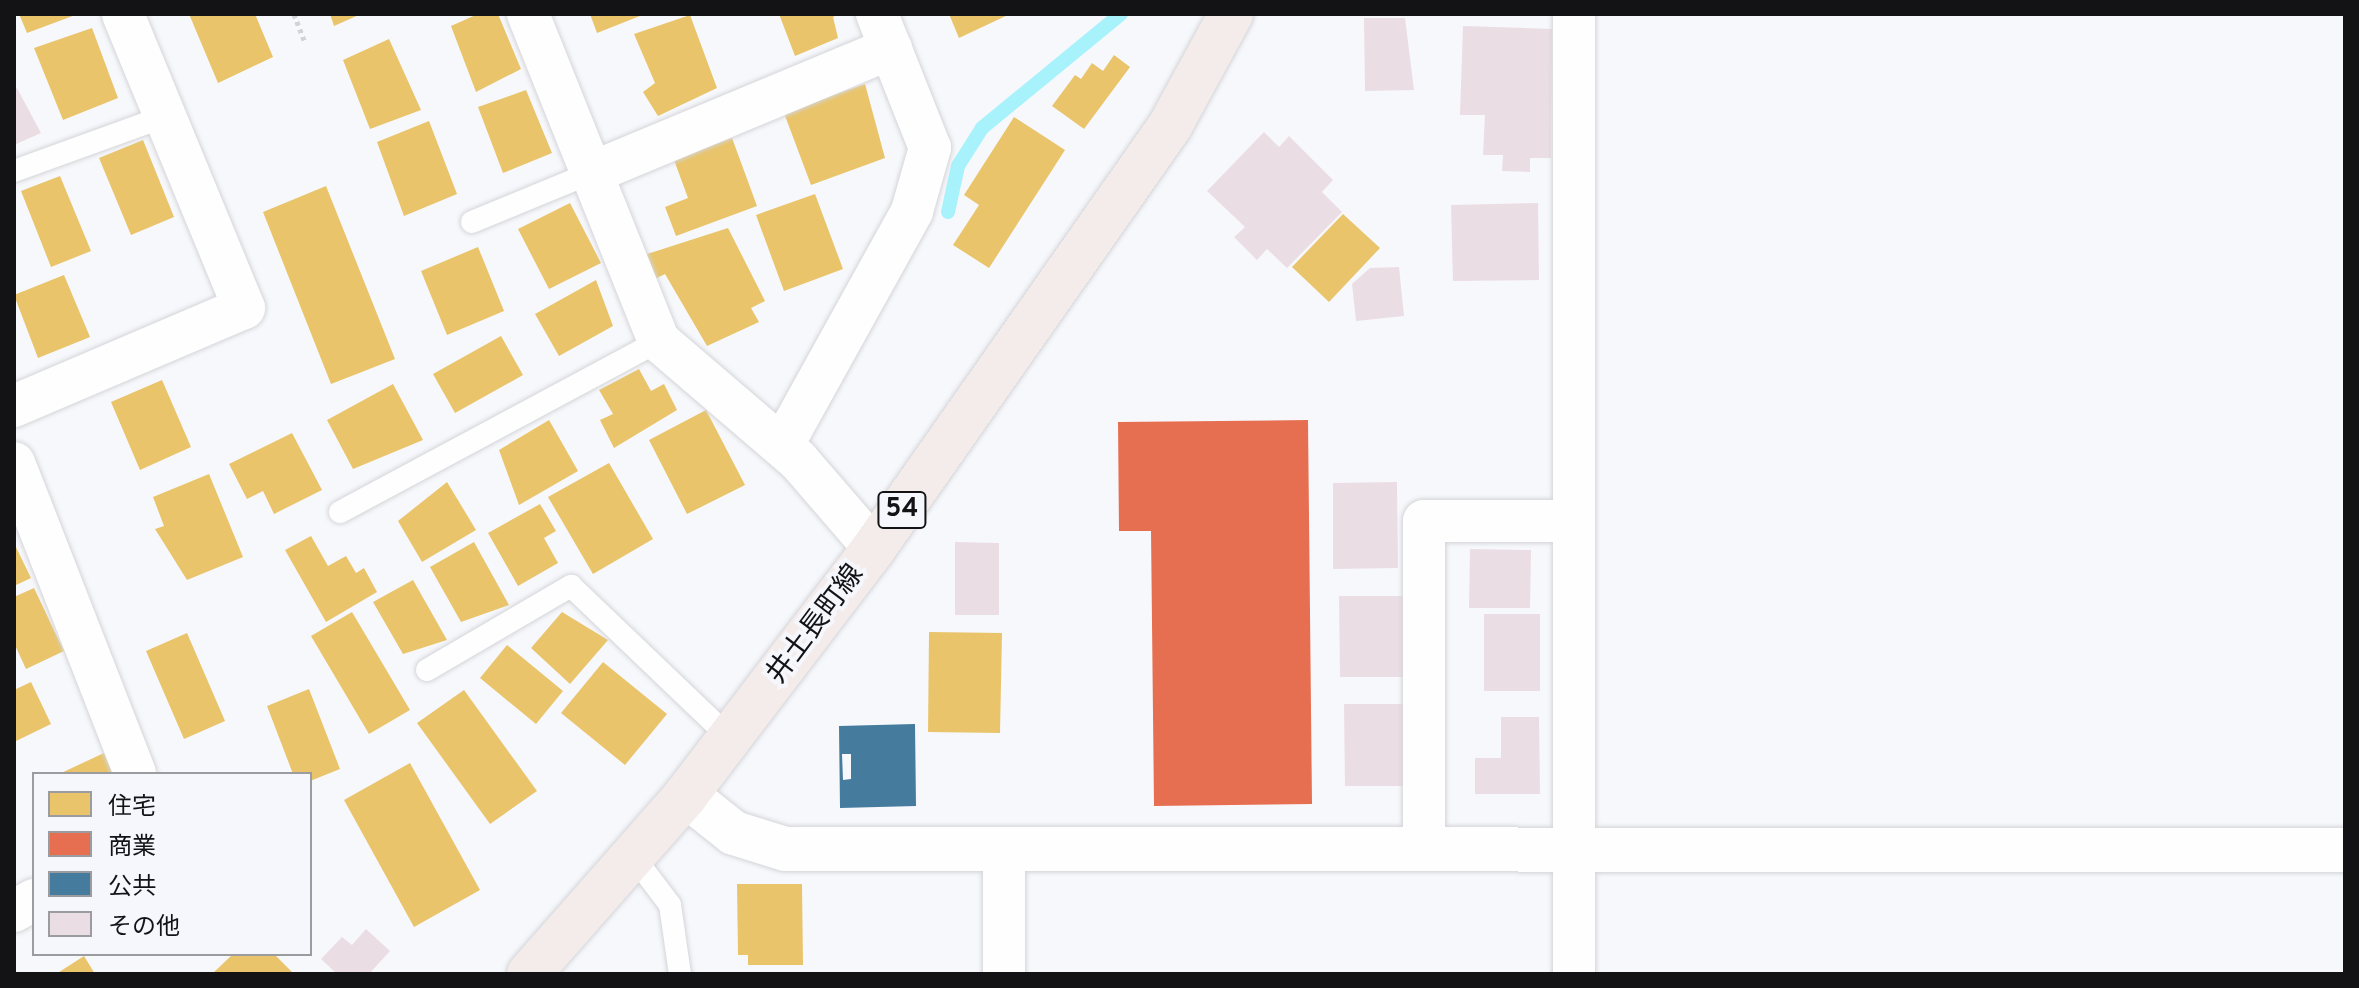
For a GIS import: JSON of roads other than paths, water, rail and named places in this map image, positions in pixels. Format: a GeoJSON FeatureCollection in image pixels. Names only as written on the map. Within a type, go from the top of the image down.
{"type":"FeatureCollection","features":[{"type":"Feature","properties":{"kind":"main road","name":"井土長町線"},"geometry":{"type":"LineString","coordinates":[[529,974],[686,795],[874,548],[1170,126],[1231,14]]}},
{"type":"Feature","properties":{"kind":"street"},"geometry":{"type":"LineString","coordinates":[[14,406],[244,308],[123,14]]}},
{"type":"Feature","properties":{"kind":"street"},"geometry":{"type":"LineString","coordinates":[[528,14],[659,341],[782,446],[874,548]]}},
{"type":"Feature","properties":{"kind":"street"},"geometry":{"type":"LineString","coordinates":[[1574,14],[1574,974]]}},
{"type":"Feature","properties":{"kind":"street"},"geometry":{"type":"LineString","coordinates":[[591,173],[884,31],[930,148],[912,211],[782,446]]}},
{"type":"Feature","properties":{"kind":"street"},"geometry":{"type":"LineString","coordinates":[[14,463],[134,772]]}},
{"type":"Feature","properties":{"kind":"street"},"geometry":{"type":"LineString","coordinates":[[1424,850],[1424,521],[1574,521]]}},
{"type":"Feature","properties":{"kind":"street"},"geometry":{"type":"LineString","coordinates":[[686,795],[734,833],[785,849],[2345,850]]}},
{"type":"Feature","properties":{"kind":"street"},"geometry":{"type":"LineString","coordinates":[[1004,850],[1004,974]]}},
{"type":"Feature","properties":{"kind":"street"},"geometry":{"type":"LineString","coordinates":[[14,911],[32,901]]}},
{"type":"Feature","properties":{"kind":"lane"},"geometry":{"type":"LineString","coordinates":[[14,171],[166,116]]}},
{"type":"Feature","properties":{"kind":"lane"},"geometry":{"type":"LineString","coordinates":[[472,222],[591,173]]}},
{"type":"Feature","properties":{"kind":"lane"},"geometry":{"type":"LineString","coordinates":[[340,512],[659,341]]}},
{"type":"Feature","properties":{"kind":"lane"},"geometry":{"type":"LineString","coordinates":[[427,670],[571,586],[730,738]]}},
{"type":"Feature","properties":{"kind":"lane"},"geometry":{"type":"LineString","coordinates":[[633,856],[670,905],[680,974]]}},
{"type":"Feature","properties":{"kind":"waterway"},"geometry":{"type":"LineString","coordinates":[[948,212],[958,166],[982,128],[1121,14]]}}]}
